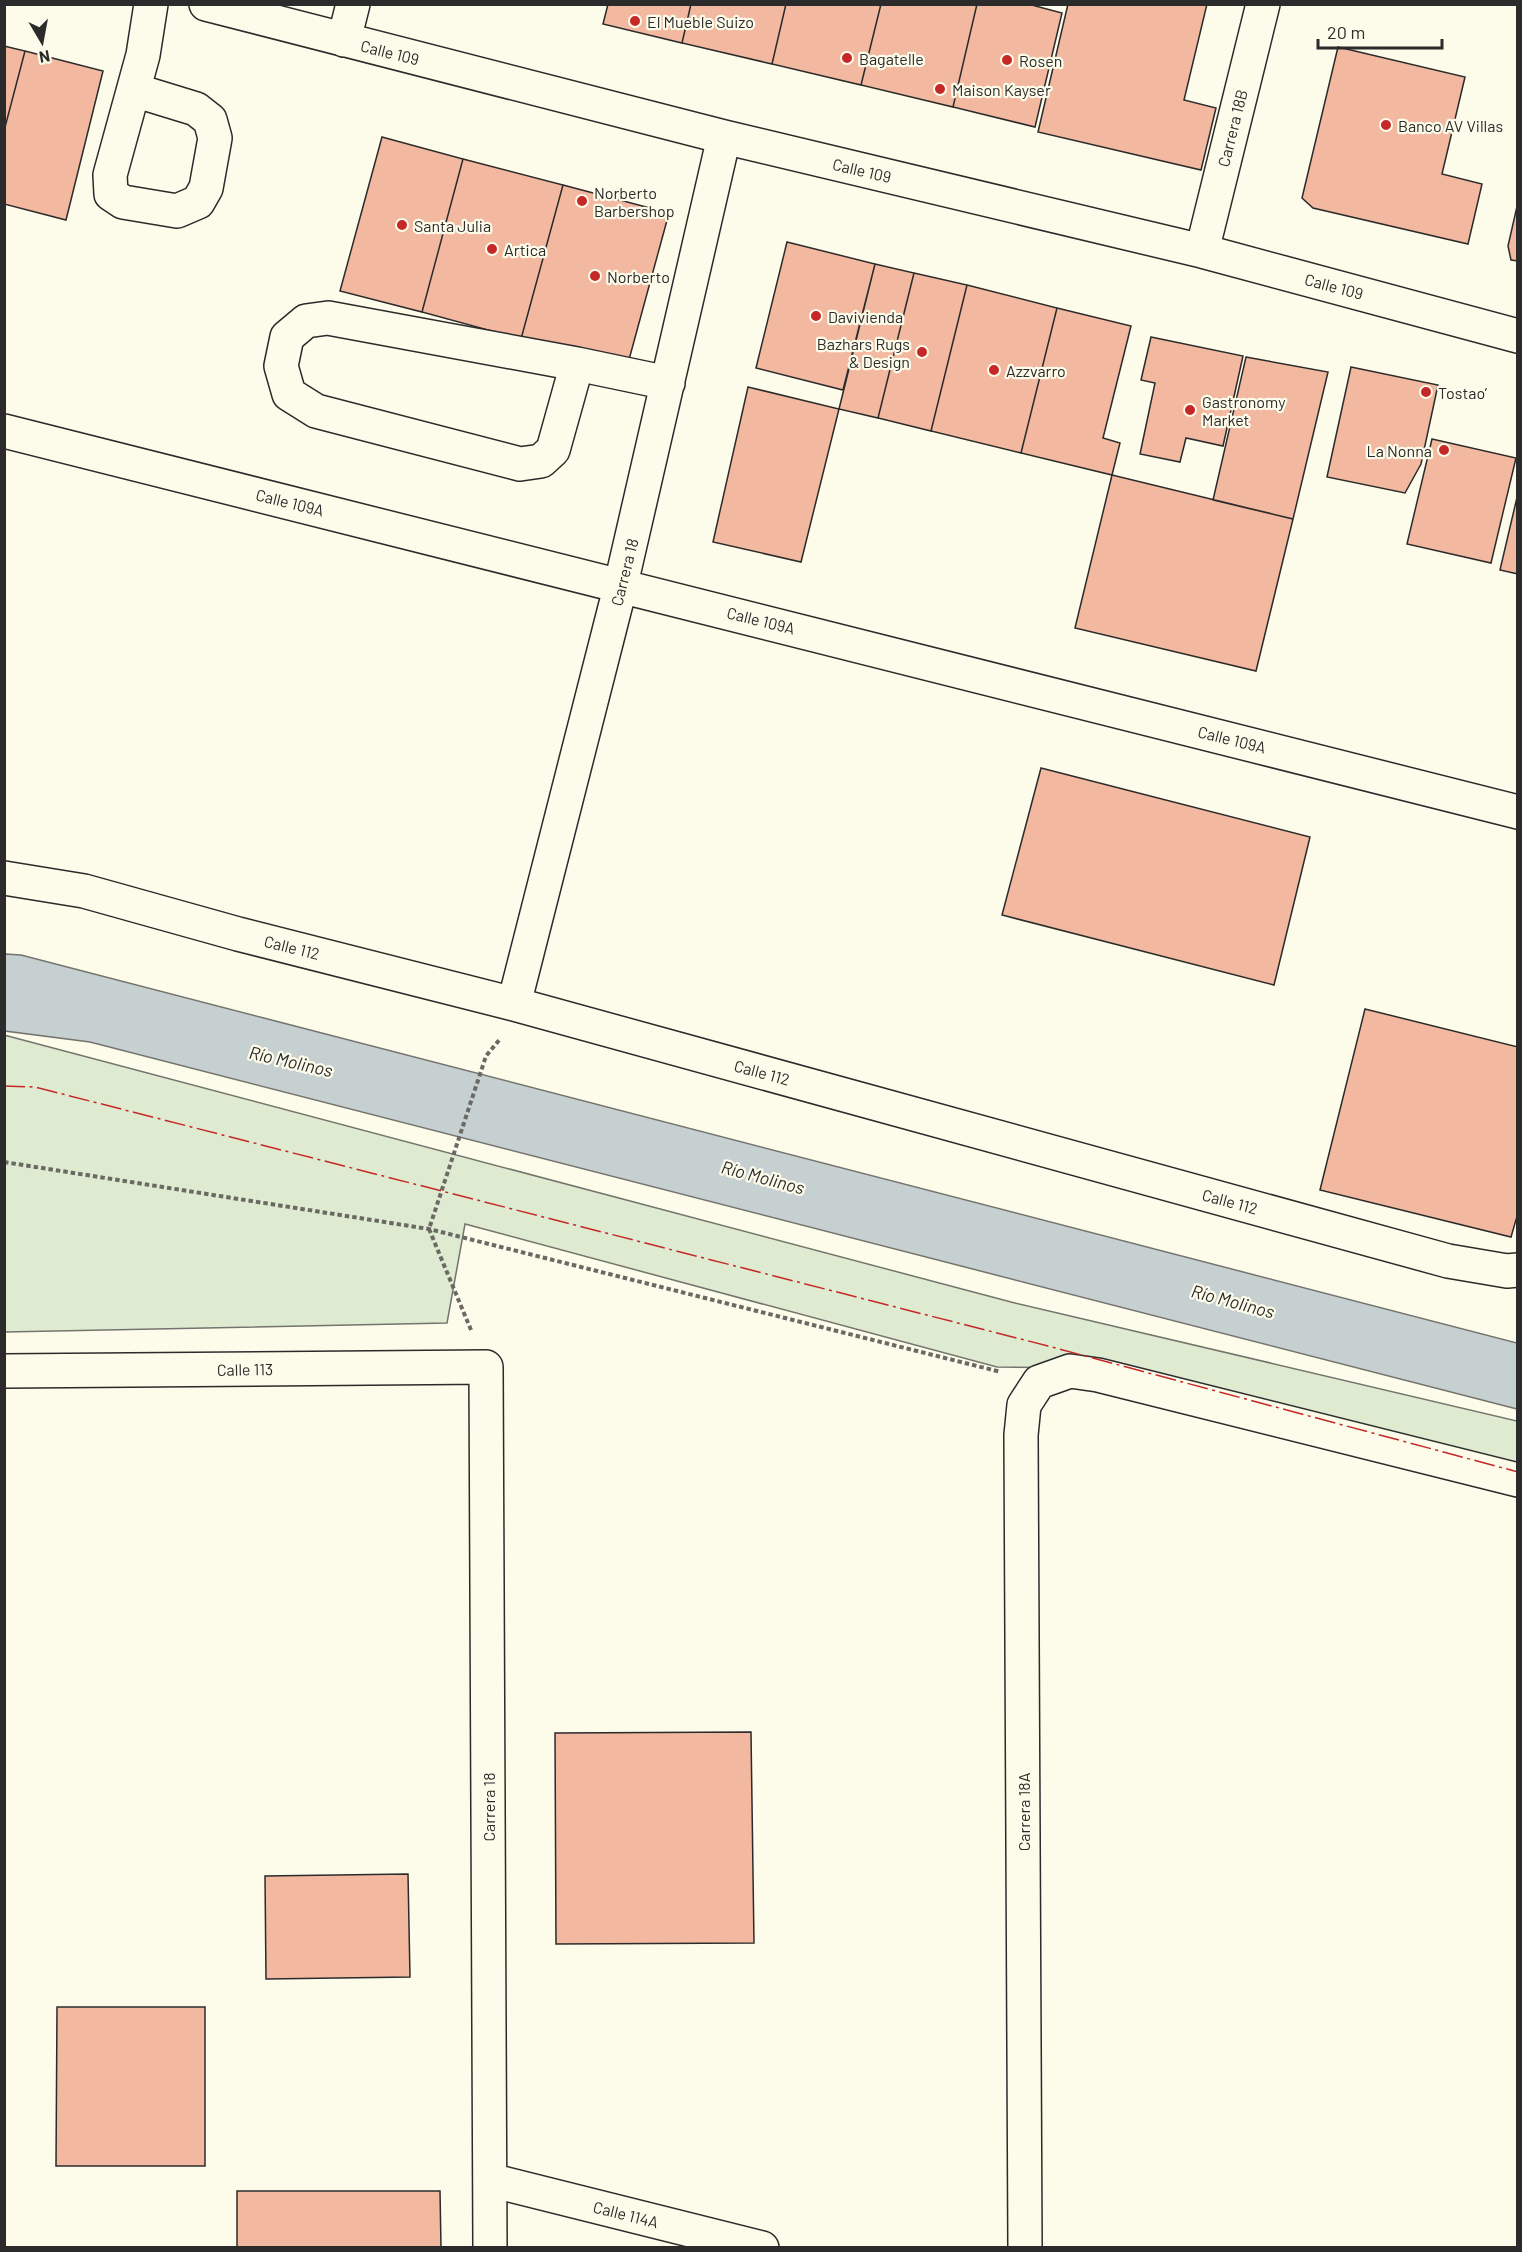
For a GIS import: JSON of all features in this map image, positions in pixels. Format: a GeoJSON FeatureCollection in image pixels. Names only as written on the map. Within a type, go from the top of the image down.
{"type":"FeatureCollection","features":[{"type":"Feature","properties":{"kind":"street"},"geometry":{"type":"LineString","coordinates":[[134,90],[143,55],[151,4]]}},
{"type":"Feature","properties":{"kind":"street","name":"Calle 109"},"geometry":{"type":"LineString","coordinates":[[206,4],[724,137],[1202,251],[1518,336]]}},
{"type":"Feature","properties":{"kind":"street"},"geometry":{"type":"LineString","coordinates":[[344,40],[353,4]]}},
{"type":"Feature","properties":{"kind":"street","name":"Carrera 18B"},"geometry":{"type":"LineString","coordinates":[[1202,251],[1263,4]]}},
{"type":"Feature","properties":{"kind":"street","name":"Carrera 18"},"geometry":{"type":"LineString","coordinates":[[514,1004],[621,584],[724,137]]}},
{"type":"Feature","properties":{"kind":"street"},"geometry":{"type":"LineString","coordinates":[[578,364],[553,450],[541,461],[520,464],[316,411],[289,394],[281,366],[287,337],[306,321],[328,318],[578,364],[668,383]]}},
{"type":"Feature","properties":{"kind":"street","name":"Calle 109A"},"geometry":{"type":"LineString","coordinates":[[4,430],[1518,812]]}},
{"type":"Feature","properties":{"kind":"street","name":"Calle 112"},"geometry":{"type":"LineString","coordinates":[[4,878],[84,891],[238,934],[514,1004],[1448,1261],[1507,1271],[1518,1270]]}},
{"type":"Feature","properties":{"kind":"street","name":"Carrera 18"},"geometry":{"type":"LineString","coordinates":[[486,1367],[490,2247]]}},
{"type":"Feature","properties":{"kind":"street","name":"Calle 113"},"geometry":{"type":"LineString","coordinates":[[4,1371],[486,1367]]}},
{"type":"Feature","properties":{"kind":"street"},"geometry":{"type":"LineString","coordinates":[[1039,1382],[1070,1371],[1098,1375],[1518,1480]]}},
{"type":"Feature","properties":{"kind":"street","name":"Carrera 18A"},"geometry":{"type":"LineString","coordinates":[[1025,2247],[1021,1435],[1024,1405],[1039,1382]]}},
{"type":"Feature","properties":{"kind":"street","name":"Calle 114A"},"geometry":{"type":"LineString","coordinates":[[490,2180],[762,2247]]}},
{"type":"Feature","properties":{"kind":"path"},"geometry":{"type":"LineString","coordinates":[[486,1056],[429,1230],[486,1367]]}},
{"type":"Feature","properties":{"kind":"path"},"geometry":{"type":"LineString","coordinates":[[4,1162],[429,1230],[1039,1382]]}},
{"type":"Feature","properties":{"kind":"green space"},"geometry":{"type":"Polygon","coordinates":[[[4,1035],[1011,1302],[1517,1421],[1517,1466],[1080,1368],[997,1367],[465,1224],[447,1323],[5,1332],[4,1035]]]}},
{"type":"Feature","properties":{"kind":"water","name":"Río Molinos"},"geometry":{"type":"Polygon","coordinates":[[[5,954],[21,955],[1517,1343],[1517,1409],[90,1042],[5,1031],[5,954]]]}},
{"type":"Feature","properties":{"kind":"building"},"geometry":{"type":"Polygon","coordinates":[[[608,4],[691,4],[682,43],[603,24],[608,4]]]}},
{"type":"Feature","properties":{"kind":"building"},"geometry":{"type":"Polygon","coordinates":[[[691,4],[786,4],[772,64],[682,43],[691,4]]]}},
{"type":"Feature","properties":{"kind":"building"},"geometry":{"type":"Polygon","coordinates":[[[786,4],[881,4],[861,85],[772,64],[786,4]]]}},
{"type":"Feature","properties":{"kind":"building"},"geometry":{"type":"Polygon","coordinates":[[[881,4],[977,4],[953,107],[861,85],[881,4]]]}},
{"type":"Feature","properties":{"kind":"building","name":"Rosen"},"geometry":{"type":"Polygon","coordinates":[[[977,4],[1028,4],[1062,13],[1035,127],[953,107],[977,4]]]}},
{"type":"Feature","properties":{"kind":"building"},"geometry":{"type":"Polygon","coordinates":[[[1068,4],[1207,4],[1184,100],[1216,108],[1201,170],[1038,132],[1068,4]]]}},
{"type":"Feature","properties":{"kind":"building"},"geometry":{"type":"Polygon","coordinates":[[[4,46],[25,51],[4,131],[4,46]]]}},
{"type":"Feature","properties":{"kind":"building","name":"Banco AV Villas"},"geometry":{"type":"Polygon","coordinates":[[[1338,47],[1465,77],[1442,174],[1482,184],[1468,244],[1313,208],[1302,198],[1338,47]]]}},
{"type":"Feature","properties":{"kind":"building"},"geometry":{"type":"Polygon","coordinates":[[[25,51],[103,71],[66,220],[4,204],[4,131],[25,51]]]}},
{"type":"Feature","properties":{"kind":"building","name":"Santa Julia"},"geometry":{"type":"Polygon","coordinates":[[[382,137],[463,159],[422,312],[340,291],[382,137]]]}},
{"type":"Feature","properties":{"kind":"building","name":"Artica"},"geometry":{"type":"Polygon","coordinates":[[[463,159],[563,185],[521,339],[422,312],[463,159]]]}},
{"type":"Feature","properties":{"kind":"building","name":"Norberto"},"geometry":{"type":"Polygon","coordinates":[[[563,185],[669,213],[627,367],[521,339],[563,185]]]}},
{"type":"Feature","properties":{"kind":"building"},"geometry":{"type":"Polygon","coordinates":[[[1518,202],[1518,261],[1511,260],[1508,246],[1518,202]]]}},
{"type":"Feature","properties":{"kind":"building","name":"Davivienda"},"geometry":{"type":"Polygon","coordinates":[[[787,242],[875,264],[843,390],[756,368],[787,242]]]}},
{"type":"Feature","properties":{"kind":"building"},"geometry":{"type":"Polygon","coordinates":[[[875,264],[914,273],[878,418],[839,409],[875,264]]]}},
{"type":"Feature","properties":{"kind":"building","name":"Bazhars Rugs & Design"},"geometry":{"type":"Polygon","coordinates":[[[914,273],[967,285],[931,431],[878,418],[914,273]]]}},
{"type":"Feature","properties":{"kind":"building","name":"Azzvarro"},"geometry":{"type":"Polygon","coordinates":[[[967,285],[1057,308],[1021,453],[931,431],[967,285]]]}},
{"type":"Feature","properties":{"kind":"building"},"geometry":{"type":"Polygon","coordinates":[[[1057,308],[1131,326],[1103,438],[1120,443],[1112,475],[1021,453],[1057,308]]]}},
{"type":"Feature","properties":{"kind":"building","name":"Gastronomy Market"},"geometry":{"type":"Polygon","coordinates":[[[1151,337],[1243,356],[1223,446],[1186,438],[1180,462],[1140,454],[1155,383],[1141,380],[1151,337]]]}},
{"type":"Feature","properties":{"kind":"building"},"geometry":{"type":"Polygon","coordinates":[[[1246,357],[1328,372],[1293,519],[1213,500],[1246,357]]]}},
{"type":"Feature","properties":{"kind":"building"},"geometry":{"type":"Polygon","coordinates":[[[1351,367],[1438,385],[1421,464],[1405,493],[1327,477],[1351,367]]]}},
{"type":"Feature","properties":{"kind":"building"},"geometry":{"type":"Polygon","coordinates":[[[748,387],[839,409],[801,562],[713,542],[748,387]]]}},
{"type":"Feature","properties":{"kind":"building"},"geometry":{"type":"Polygon","coordinates":[[[1432,439],[1516,458],[1491,563],[1407,544],[1432,439]]]}},
{"type":"Feature","properties":{"kind":"building"},"geometry":{"type":"Polygon","coordinates":[[[1112,475],[1293,519],[1256,671],[1075,628],[1112,475]]]}},
{"type":"Feature","properties":{"kind":"building"},"geometry":{"type":"Polygon","coordinates":[[[1518,493],[1518,574],[1500,570],[1518,493]]]}},
{"type":"Feature","properties":{"kind":"building"},"geometry":{"type":"Polygon","coordinates":[[[1041,768],[1310,837],[1274,985],[1002,915],[1041,768]]]}},
{"type":"Feature","properties":{"kind":"building"},"geometry":{"type":"Polygon","coordinates":[[[1365,1009],[1518,1047],[1518,1213],[1511,1237],[1320,1190],[1365,1009]]]}},
{"type":"Feature","properties":{"kind":"building"},"geometry":{"type":"Polygon","coordinates":[[[751,1732],[754,1943],[556,1944],[555,1733],[751,1732]]]}},
{"type":"Feature","properties":{"kind":"building"},"geometry":{"type":"Polygon","coordinates":[[[408,1874],[410,1977],[266,1979],[265,1876],[408,1874]]]}},
{"type":"Feature","properties":{"kind":"building"},"geometry":{"type":"Polygon","coordinates":[[[57,2007],[205,2007],[205,2166],[56,2166],[57,2007]]]}},
{"type":"Feature","properties":{"kind":"building"},"geometry":{"type":"Polygon","coordinates":[[[237,2191],[440,2191],[441,2248],[237,2248],[237,2191]]]}},
{"type":"Feature","properties":{"kind":"power"},"geometry":{"type":"LineString","coordinates":[[4,1086],[35,1087],[1048,1346],[1518,1472]]}},
{"type":"Feature","properties":{"kind":"place","name":"El Mueble Suizo"},"geometry":{"type":"Point","coordinates":[635,21]}},
{"type":"Feature","properties":{"kind":"place","name":"Bagatelle"},"geometry":{"type":"Point","coordinates":[847,58]}},
{"type":"Feature","properties":{"kind":"place","name":"Rosen"},"geometry":{"type":"Point","coordinates":[1007,60]}},
{"type":"Feature","properties":{"kind":"place","name":"Maison Kayser"},"geometry":{"type":"Point","coordinates":[940,89]}},
{"type":"Feature","properties":{"kind":"place","name":"Banco AV Villas"},"geometry":{"type":"Point","coordinates":[1386,125]}},
{"type":"Feature","properties":{"kind":"place","name":"Norberto Barbershop"},"geometry":{"type":"Point","coordinates":[582,201]}},
{"type":"Feature","properties":{"kind":"place","name":"Santa Julia"},"geometry":{"type":"Point","coordinates":[402,225]}},
{"type":"Feature","properties":{"kind":"place","name":"Artica"},"geometry":{"type":"Point","coordinates":[492,249]}},
{"type":"Feature","properties":{"kind":"place","name":"Norberto"},"geometry":{"type":"Point","coordinates":[595,276]}},
{"type":"Feature","properties":{"kind":"place","name":"Davivienda"},"geometry":{"type":"Point","coordinates":[816,316]}},
{"type":"Feature","properties":{"kind":"place","name":"Bazhars Rugs & Design"},"geometry":{"type":"Point","coordinates":[922,352]}},
{"type":"Feature","properties":{"kind":"place","name":"Azzvarro"},"geometry":{"type":"Point","coordinates":[994,370]}},
{"type":"Feature","properties":{"kind":"place","name":"Tostao’"},"geometry":{"type":"Point","coordinates":[1426,392]}},
{"type":"Feature","properties":{"kind":"place","name":"Gastronomy Market"},"geometry":{"type":"Point","coordinates":[1190,410]}},
{"type":"Feature","properties":{"kind":"place","name":"La Nonna"},"geometry":{"type":"Point","coordinates":[1444,450]}}]}
